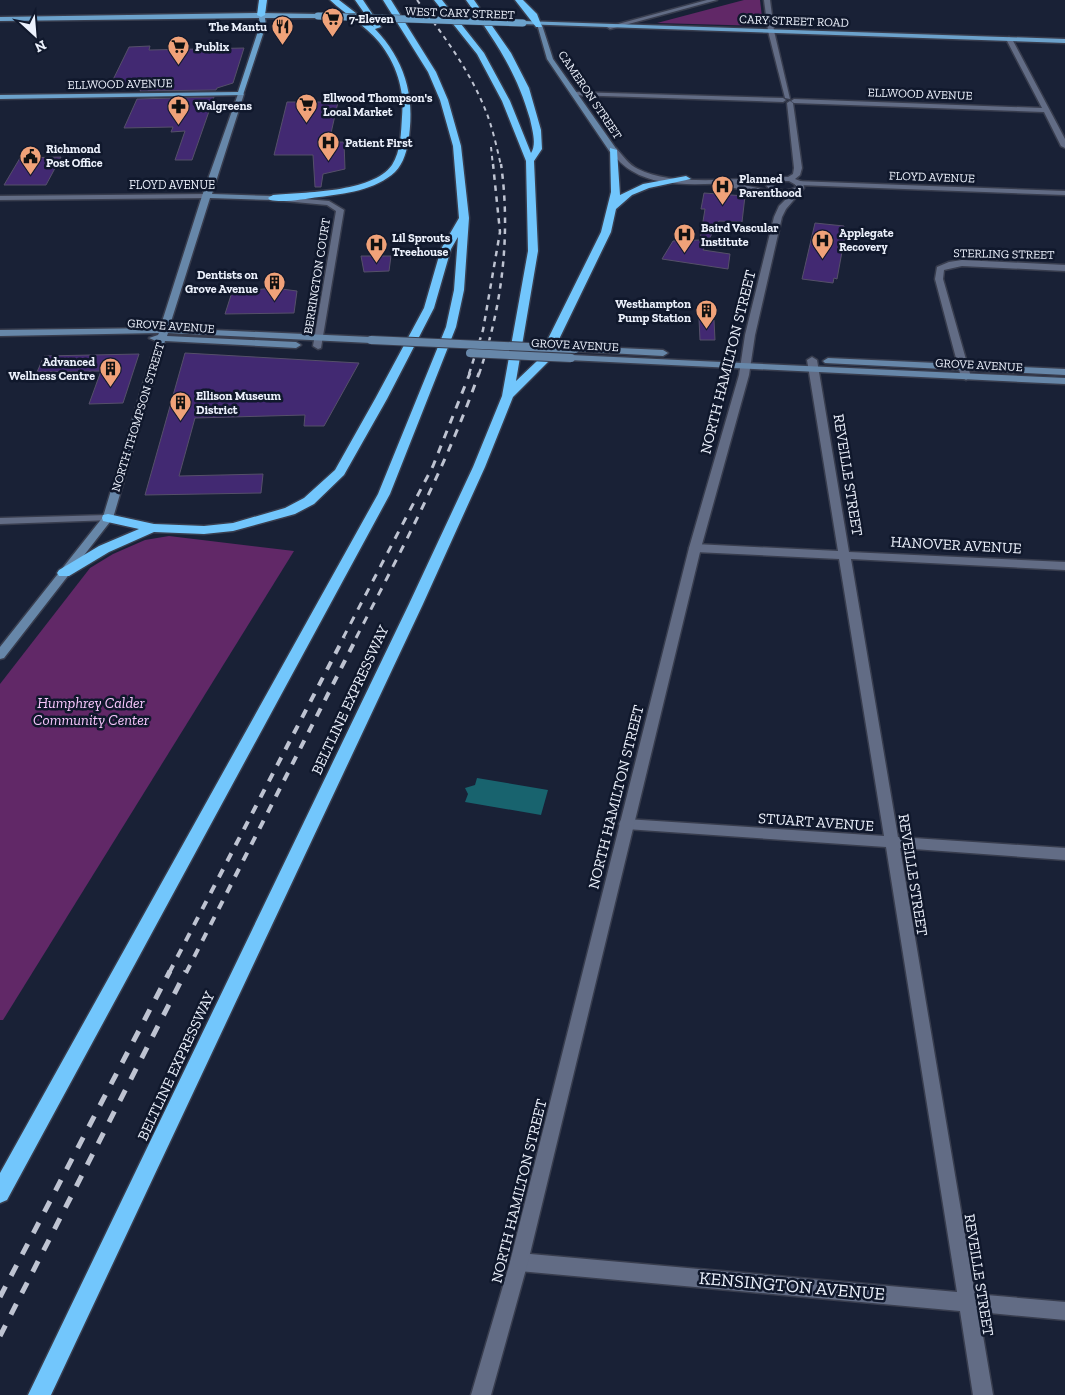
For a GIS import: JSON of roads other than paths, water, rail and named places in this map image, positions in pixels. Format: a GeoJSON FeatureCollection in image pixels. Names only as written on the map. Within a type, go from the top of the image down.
{"type":"FeatureCollection","features":[{"type":"Feature","properties":{"kind":"highway"},"geometry":{"type":"LineString","coordinates":[[260,16],[264,0]]}},
{"type":"Feature","properties":{"kind":"highway"},"geometry":{"type":"LineString","coordinates":[[273,198],[354,187],[382,177],[398,162],[403,149],[408,118],[407,102],[400,71],[394,56],[364,22],[334,0]]}},
{"type":"Feature","properties":{"kind":"highway"},"geometry":{"type":"LineString","coordinates":[[359,0],[384,36],[386,46]]}},
{"type":"Feature","properties":{"kind":"highway"},"geometry":{"type":"LineString","coordinates":[[438,0],[480,53],[506,101],[530,161]]}},
{"type":"Feature","properties":{"kind":"highway","name":"BELTLINE EXPRESSWAY"},"geometry":{"type":"LineString","coordinates":[[40,1395],[416,604],[479,467],[508,396],[533,251],[533,200],[530,161],[538,149],[537,130],[525,88],[507,53],[470,0]]}},
{"type":"Feature","properties":{"kind":"highway"},"geometry":{"type":"LineString","coordinates":[[0,1193],[384,494],[452,327],[459,290],[464,218],[457,146],[444,100],[432,72],[387,1]]}},
{"type":"Feature","properties":{"kind":"highway"},"geometry":{"type":"LineString","coordinates":[[520,1],[534,16],[539,25]]}},
{"type":"Feature","properties":{"kind":"highway"},"geometry":{"type":"LineString","coordinates":[[508,396],[542,362],[606,232],[614,207],[616,192],[613,150]]}},
{"type":"Feature","properties":{"kind":"highway"},"geometry":{"type":"LineString","coordinates":[[614,207],[623,195],[638,188],[686,179]]}},
{"type":"Feature","properties":{"kind":"highway"},"geometry":{"type":"LineString","coordinates":[[108,518],[154,528],[204,530],[262,520],[290,511],[309,501],[340,472],[429,308],[446,249],[464,218]]}},
{"type":"Feature","properties":{"kind":"highway"},"geometry":{"type":"LineString","coordinates":[[64,573],[104,548],[154,528]]}},
{"type":"Feature","properties":{"kind":"main road","name":"WEST CARY STREET"},"geometry":{"type":"LineString","coordinates":[[0,19],[260,16],[280,19],[320,18],[539,25]]}},
{"type":"Feature","properties":{"kind":"main road"},"geometry":{"type":"LineString","coordinates":[[241,94],[263,25],[260,16]]}},
{"type":"Feature","properties":{"kind":"main road","name":"CARY STREET ROAD"},"geometry":{"type":"LineString","coordinates":[[539,25],[1065,41]]}},
{"type":"Feature","properties":{"kind":"main road","name":"CAMERON STREET"},"geometry":{"type":"LineString","coordinates":[[539,25],[550,59],[613,150]]}},
{"type":"Feature","properties":{"kind":"main road","name":"ELLWOOD AVENUE"},"geometry":{"type":"LineString","coordinates":[[0,97],[241,94]]}},
{"type":"Feature","properties":{"kind":"main road","name":"NORTH THOMPSON STREET"},"geometry":{"type":"LineString","coordinates":[[0,655],[108,518],[206,196],[241,94]]}},
{"type":"Feature","properties":{"kind":"main road","name":"FLOYD AVENUE"},"geometry":{"type":"LineString","coordinates":[[206,196],[273,198]]}},
{"type":"Feature","properties":{"kind":"main road","name":"GROVE AVENUE"},"geometry":{"type":"LineString","coordinates":[[0,333],[84,332],[163,334],[813,364],[964,372],[1065,381]]}},
{"type":"Feature","properties":{"kind":"main road","name":"GROVE AVENUE"},"geometry":{"type":"LineString","coordinates":[[964,372],[1065,372]]}},
{"type":"Feature","properties":{"kind":"street"},"geometry":{"type":"LineString","coordinates":[[610,27],[714,0]]}},
{"type":"Feature","properties":{"kind":"street","name":"NORTH HAMILTON STREET"},"geometry":{"type":"LineString","coordinates":[[482,1395],[519,1262],[695,548],[747,362],[750,336],[782,208],[796,184],[798,168],[789,100],[771,32],[767,0]]}},
{"type":"Feature","properties":{"kind":"street"},"geometry":{"type":"LineString","coordinates":[[1009,39],[1065,146]]}},
{"type":"Feature","properties":{"kind":"street","name":"ELLWOOD AVENUE"},"geometry":{"type":"LineString","coordinates":[[574,94],[1046,110]]}},
{"type":"Feature","properties":{"kind":"street"},"geometry":{"type":"LineString","coordinates":[[613,150],[630,167],[642,173],[721,182],[783,192],[796,184]]}},
{"type":"Feature","properties":{"kind":"street"},"geometry":{"type":"LineString","coordinates":[[721,182],[774,180],[796,184]]}},
{"type":"Feature","properties":{"kind":"street"},"geometry":{"type":"LineString","coordinates":[[774,180],[769,184],[770,191],[782,208]]}},
{"type":"Feature","properties":{"kind":"street","name":"FLOYD AVENUE"},"geometry":{"type":"LineString","coordinates":[[796,184],[1065,193]]}},
{"type":"Feature","properties":{"kind":"street","name":"FLOYD AVENUE"},"geometry":{"type":"LineString","coordinates":[[0,198],[206,196]]}},
{"type":"Feature","properties":{"kind":"street","name":"FLOYD AVENUE"},"geometry":{"type":"LineString","coordinates":[[273,198],[329,203],[340,210]]}},
{"type":"Feature","properties":{"kind":"street","name":"BERRINGTON COURT"},"geometry":{"type":"LineString","coordinates":[[319,342],[340,210]]}},
{"type":"Feature","properties":{"kind":"street","name":"STERLING STREET"},"geometry":{"type":"LineString","coordinates":[[964,372],[939,279],[938,272],[943,266],[962,263],[1065,268]]}},
{"type":"Feature","properties":{"kind":"street","name":"REVEILLE STREET"},"geometry":{"type":"LineString","coordinates":[[813,364],[982,1395]]}},
{"type":"Feature","properties":{"kind":"street"},"geometry":{"type":"LineString","coordinates":[[0,521],[108,518]]}},
{"type":"Feature","properties":{"kind":"street","name":"HANOVER AVENUE"},"geometry":{"type":"LineString","coordinates":[[695,548],[1065,566]]}},
{"type":"Feature","properties":{"kind":"street","name":"STUART AVENUE"},"geometry":{"type":"LineString","coordinates":[[626,824],[892,844],[1065,854]]}},
{"type":"Feature","properties":{"kind":"street","name":"KENSINGTON AVENUE"},"geometry":{"type":"LineString","coordinates":[[519,1262],[1065,1311]]}},
{"type":"Feature","properties":{"kind":"railway"},"geometry":{"type":"LineString","coordinates":[[417,0],[447,41],[481,99],[495,139],[501,166]]}},
{"type":"Feature","properties":{"kind":"railway"},"geometry":{"type":"LineString","coordinates":[[491,147],[493,166]]}},
{"type":"Feature","properties":{"kind":"railway"},"geometry":{"type":"LineString","coordinates":[[469,374],[483,330],[500,232],[493,164]]}},
{"type":"Feature","properties":{"kind":"railway"},"geometry":{"type":"LineString","coordinates":[[479,374],[494,323],[502,270],[505,217],[501,164]]}},
{"type":"Feature","properties":{"kind":"railway"},"geometry":{"type":"LineString","coordinates":[[343,638],[433,466],[470,373]]}},
{"type":"Feature","properties":{"kind":"railway"},"geometry":{"type":"LineString","coordinates":[[356,638],[438,474],[479,373]]}},
{"type":"Feature","properties":{"kind":"railway"},"geometry":{"type":"LineString","coordinates":[[169,973],[344,637]]}},
{"type":"Feature","properties":{"kind":"railway"},"geometry":{"type":"LineString","coordinates":[[186,973],[357,637]]}},
{"type":"Feature","properties":{"kind":"railway"},"geometry":{"type":"LineString","coordinates":[[0,1297],[170,971]]}},
{"type":"Feature","properties":{"kind":"railway"},"geometry":{"type":"LineString","coordinates":[[0,1336],[186,971]]}},
{"type":"Feature","properties":{"kind":"place","name":"7-Eleven"},"geometry":{"type":"Point","coordinates":[333,38]}},
{"type":"Feature","properties":{"kind":"place","name":"The Mantu"},"geometry":{"type":"Point","coordinates":[283,46]}},
{"type":"Feature","properties":{"kind":"place","name":"Publix"},"geometry":{"type":"Point","coordinates":[179,66]}},
{"type":"Feature","properties":{"kind":"place","name":"Ellwood Thompson's Local Market"},"geometry":{"type":"Point","coordinates":[307,124]}},
{"type":"Feature","properties":{"kind":"place","name":"Walgreens"},"geometry":{"type":"Point","coordinates":[179,125]}},
{"type":"Feature","properties":{"kind":"place","name":"Patient First"},"geometry":{"type":"Point","coordinates":[329,162]}},
{"type":"Feature","properties":{"kind":"place","name":"Richmond Post Office"},"geometry":{"type":"Point","coordinates":[30,175]}},
{"type":"Feature","properties":{"kind":"place","name":"Planned Parenthood"},"geometry":{"type":"Point","coordinates":[723,205]}},
{"type":"Feature","properties":{"kind":"place","name":"Baird Vascular Institute"},"geometry":{"type":"Point","coordinates":[685,254]}},
{"type":"Feature","properties":{"kind":"place","name":"Applegate Recovery"},"geometry":{"type":"Point","coordinates":[823,259]}},
{"type":"Feature","properties":{"kind":"place","name":"Lil Sprouts Treehouse"},"geometry":{"type":"Point","coordinates":[376,264]}},
{"type":"Feature","properties":{"kind":"place","name":"Dentists on Grove Avenue"},"geometry":{"type":"Point","coordinates":[274,301]}},
{"type":"Feature","properties":{"kind":"place","name":"Westhampton Pump Station"},"geometry":{"type":"Point","coordinates":[707,330]}},
{"type":"Feature","properties":{"kind":"place","name":"Advanced Wellness Centre"},"geometry":{"type":"Point","coordinates":[111,388]}},
{"type":"Feature","properties":{"kind":"place","name":"Ellison Museum District"},"geometry":{"type":"Point","coordinates":[180,422]}},
{"type":"Feature","properties":{"kind":"park label","name":"Humphrey Calder Community Center"},"geometry":{"type":"Point","coordinates":[91,712]}}]}
